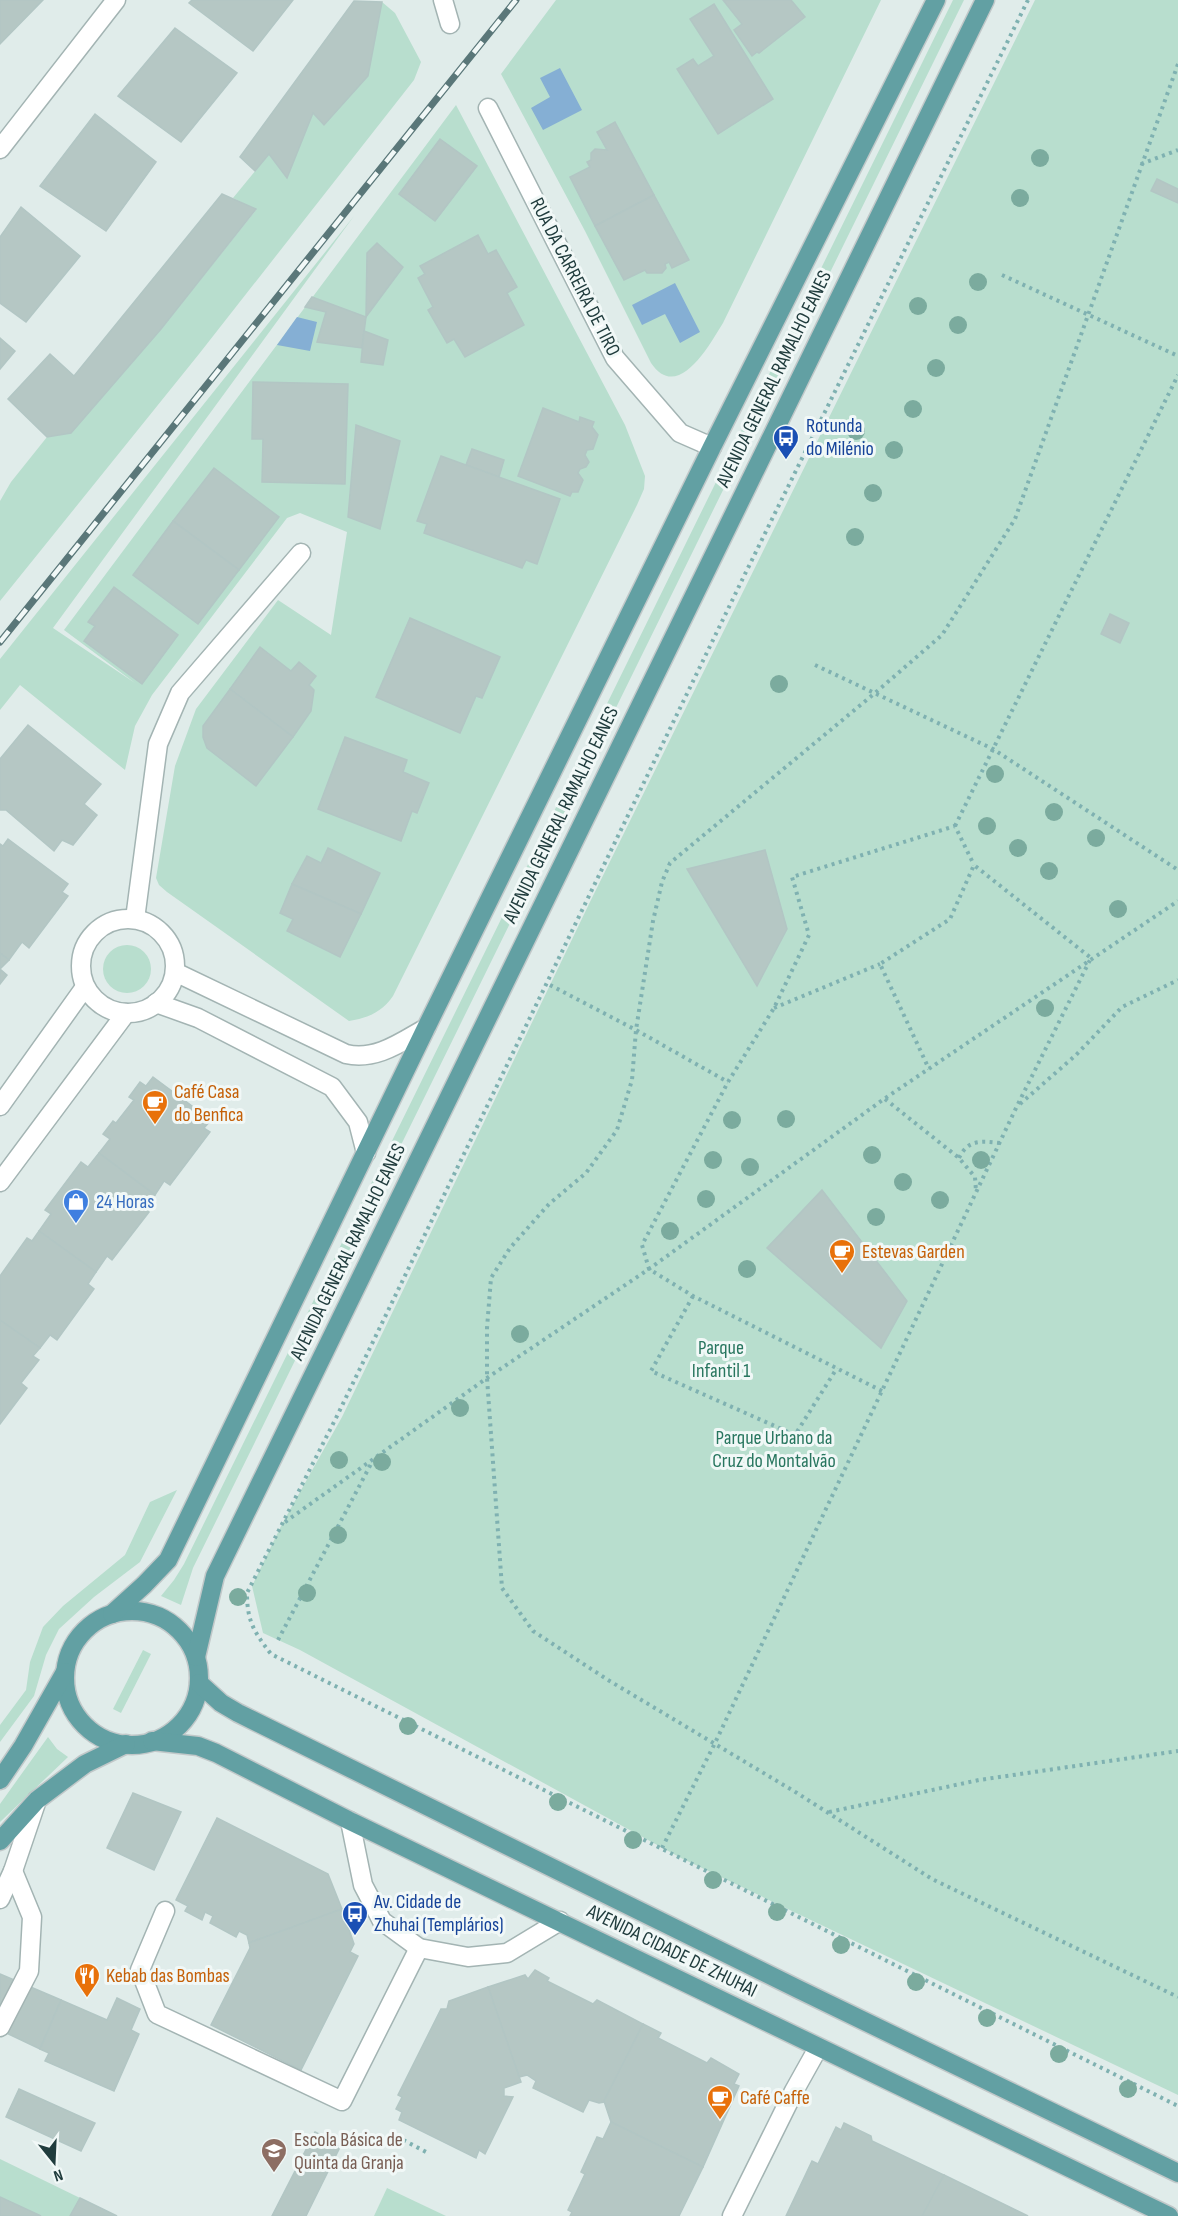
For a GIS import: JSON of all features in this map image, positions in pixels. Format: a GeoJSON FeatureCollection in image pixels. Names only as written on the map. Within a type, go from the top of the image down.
{"type":"FeatureCollection","features":[{"type":"Feature","properties":{"kind":"main road","name":"AVENIDA GENERAL RAMALHO EANES"},"geometry":{"type":"LineString","coordinates":[[112,1614],[168,1560],[426,1028],[712,447],[936,0]]}},
{"type":"Feature","properties":{"kind":"main road","name":"AVENIDA GENERAL RAMALHO EANES"},"geometry":{"type":"LineString","coordinates":[[196,1657],[215,1576],[985,0]]}},
{"type":"Feature","properties":{"kind":"main road"},"geometry":{"type":"LineString","coordinates":[[0,1780],[23,1746],[65,1672],[72,1647],[94,1623],[112,1614],[137,1611],[163,1618],[183,1634],[196,1657],[198,1683],[196,1696],[184,1719],[175,1729],[152,1741],[126,1744],[101,1737],[81,1720],[68,1698],[65,1672]]}},
{"type":"Feature","properties":{"kind":"main road","name":"AVENIDA CIDADE DE ZHUHAI"},"geometry":{"type":"LineString","coordinates":[[198,1683],[221,1703],[238,1713],[800,1990],[1178,2172]]}},
{"type":"Feature","properties":{"kind":"main road","name":"AVENIDA CIDADE DE ZHUHAI"},"geometry":{"type":"LineString","coordinates":[[152,1741],[198,1746],[216,1753],[350,1821],[1169,2216]]}},
{"type":"Feature","properties":{"kind":"main road"},"geometry":{"type":"LineString","coordinates":[[0,1841],[37,1800],[85,1764],[126,1744]]}},
{"type":"Feature","properties":{"kind":"street"},"geometry":{"type":"LineString","coordinates":[[0,148],[116,0]]}},
{"type":"Feature","properties":{"kind":"street"},"geometry":{"type":"LineString","coordinates":[[443,0],[450,24]]}},
{"type":"Feature","properties":{"kind":"street","name":"RUA DA CARREIRA DE TIRO"},"geometry":{"type":"LineString","coordinates":[[488,108],[615,358],[680,433],[712,447]]}},
{"type":"Feature","properties":{"kind":"street"},"geometry":{"type":"LineString","coordinates":[[135,919],[158,744],[180,693],[301,553]]}},
{"type":"Feature","properties":{"kind":"street"},"geometry":{"type":"LineString","coordinates":[[120,919],[135,919],[149,923],[161,932],[170,944],[175,957],[175,972],[165,995],[156,1003],[136,1012],[126,1013],[98,1002],[85,987],[81,973],[81,958],[94,932],[120,919]]}},
{"type":"Feature","properties":{"kind":"street"},"geometry":{"type":"LineString","coordinates":[[175,972],[335,1050],[357,1057],[388,1050],[426,1028]]}},
{"type":"Feature","properties":{"kind":"street"},"geometry":{"type":"LineString","coordinates":[[0,1106],[85,987]]}},
{"type":"Feature","properties":{"kind":"street"},"geometry":{"type":"LineString","coordinates":[[156,1003],[198,1018],[332,1087],[358,1122],[366,1154]]}},
{"type":"Feature","properties":{"kind":"street"},"geometry":{"type":"LineString","coordinates":[[0,1182],[126,1013]]}},
{"type":"Feature","properties":{"kind":"street"},"geometry":{"type":"LineString","coordinates":[[0,1899],[13,1871],[37,1800]]}},
{"type":"Feature","properties":{"kind":"street"},"geometry":{"type":"LineString","coordinates":[[350,1821],[363,1885],[382,1921],[419,1948],[468,1957],[507,1953],[560,1921]]}},
{"type":"Feature","properties":{"kind":"street"},"geometry":{"type":"LineString","coordinates":[[0,2027],[29,1971],[32,1917],[13,1871]]}},
{"type":"Feature","properties":{"kind":"street"},"geometry":{"type":"LineString","coordinates":[[165,1911],[140,1970],[157,2014],[342,2101],[419,1948]]}},
{"type":"Feature","properties":{"kind":"street"},"geometry":{"type":"LineString","coordinates":[[732,2216],[818,2048]]}},
{"type":"Feature","properties":{"kind":"path"},"geometry":{"type":"LineString","coordinates":[[1028,0],[744,576],[338,1414],[247,1593],[247,1611],[254,1632],[271,1654],[1178,2106]]}},
{"type":"Feature","properties":{"kind":"path"},"geometry":{"type":"LineString","coordinates":[[1178,64],[1014,519],[942,635],[670,863],[662,882],[653,921],[636,1030],[632,1080],[617,1130],[586,1173],[549,1204],[510,1248],[491,1278],[487,1328],[487,1378],[502,1588],[533,1631],[608,1680],[828,1812],[932,1879],[1178,1997]]}},
{"type":"Feature","properties":{"kind":"path"},"geometry":{"type":"LineString","coordinates":[[1141,165],[1178,150]]}},
{"type":"Feature","properties":{"kind":"path"},"geometry":{"type":"LineString","coordinates":[[1002,275],[1178,356]]}},
{"type":"Feature","properties":{"kind":"path"},"geometry":{"type":"LineString","coordinates":[[882,1390],[693,1296],[649,1269],[642,1245],[728,1082],[774,1008],[809,935],[792,878],[955,826],[1178,375]]}},
{"type":"Feature","properties":{"kind":"path"},"geometry":{"type":"LineString","coordinates":[[815,665],[993,749],[1178,870]]}},
{"type":"Feature","properties":{"kind":"path"},"geometry":{"type":"LineString","coordinates":[[955,826],[974,865],[1091,958]]}},
{"type":"Feature","properties":{"kind":"path"},"geometry":{"type":"LineString","coordinates":[[774,1008],[880,964],[950,919],[974,865]]}},
{"type":"Feature","properties":{"kind":"path"},"geometry":{"type":"LineString","coordinates":[[282,1524],[487,1378],[649,1269],[884,1099],[1178,901]]}},
{"type":"Feature","properties":{"kind":"path"},"geometry":{"type":"LineString","coordinates":[[662,1848],[715,1743],[1017,1106],[1091,958]]}},
{"type":"Feature","properties":{"kind":"path"},"geometry":{"type":"LineString","coordinates":[[880,964],[929,1069]]}},
{"type":"Feature","properties":{"kind":"path"},"geometry":{"type":"LineString","coordinates":[[1017,1106],[1076,1055],[1122,1007],[1178,980]]}},
{"type":"Feature","properties":{"kind":"path"},"geometry":{"type":"LineString","coordinates":[[550,986],[636,1030],[728,1082]]}},
{"type":"Feature","properties":{"kind":"path"},"geometry":{"type":"LineString","coordinates":[[884,1099],[959,1158],[975,1177],[976,1192]]}},
{"type":"Feature","properties":{"kind":"path"},"geometry":{"type":"LineString","coordinates":[[959,1158],[963,1149],[970,1143],[983,1141],[1000,1143]]}},
{"type":"Feature","properties":{"kind":"path"},"geometry":{"type":"LineString","coordinates":[[693,1296],[651,1371],[795,1435],[837,1368]]}},
{"type":"Feature","properties":{"kind":"path"},"geometry":{"type":"LineString","coordinates":[[278,1640],[373,1461]]}},
{"type":"Feature","properties":{"kind":"path"},"geometry":{"type":"LineString","coordinates":[[828,1812],[979,1780],[1178,1751]]}},
{"type":"Feature","properties":{"kind":"path"},"geometry":{"type":"LineString","coordinates":[[390,2133],[428,2153]]}},
{"type":"Feature","properties":{"kind":"green space"},"geometry":{"type":"Polygon","coordinates":[[[556,0],[881,0],[723,323],[692,366],[672,377],[661,374],[651,363],[585,231],[501,74],[556,0]]]}},
{"type":"Feature","properties":{"kind":"green space"},"geometry":{"type":"Polygon","coordinates":[[[953,0],[964,0],[193,1568],[181,1605],[161,1596],[184,1564],[953,0]]]}},
{"type":"Feature","properties":{"kind":"green space","name":"Parque Urbano da Cruz do Montalvão"},"geometry":{"type":"Polygon","coordinates":[[[1035,0],[1178,0],[1178,2095],[681,1858],[300,1650],[263,1633],[252,1586],[282,1524],[342,1417],[589,904],[1035,0]]]}},
{"type":"Feature","properties":{"kind":"green space"},"geometry":{"type":"Polygon","coordinates":[[[382,2],[395,13],[421,62],[414,80],[199,354],[0,601],[0,501],[11,482],[47,437],[71,433],[161,329],[256,210],[233,198],[269,154],[287,177],[313,113],[382,2]]]}},
{"type":"Feature","properties":{"kind":"green space"},"geometry":{"type":"Polygon","coordinates":[[[456,105],[625,425],[645,476],[644,489],[393,996],[374,1013],[349,1021],[167,892],[159,885],[156,878],[175,766],[196,709],[278,600],[331,635],[347,532],[300,513],[287,518],[152,695],[135,726],[125,770],[20,685],[0,710],[0,659],[354,216],[53,628],[135,683],[64,630],[456,105]]]}},
{"type":"Feature","properties":{"kind":"green space"},"geometry":{"type":"Polygon","coordinates":[[[127,945],[144,952],[151,969],[144,986],[127,993],[110,986],[103,969],[110,952],[127,945]]]}},
{"type":"Feature","properties":{"kind":"green space"},"geometry":{"type":"Polygon","coordinates":[[[177,1490],[140,1562],[94,1597],[59,1629],[46,1655],[34,1696],[0,1742],[0,1725],[26,1690],[30,1662],[43,1627],[63,1606],[125,1555],[150,1502],[177,1490]]]}},
{"type":"Feature","properties":{"kind":"green space"},"geometry":{"type":"Polygon","coordinates":[[[143,1650],[151,1654],[121,1713],[113,1709],[143,1650]]]}},
{"type":"Feature","properties":{"kind":"green space"},"geometry":{"type":"Polygon","coordinates":[[[48,1737],[57,1749],[68,1757],[0,1822],[0,1804],[48,1737]]]}},
{"type":"Feature","properties":{"kind":"green space"},"geometry":{"type":"Polygon","coordinates":[[[0,2159],[117,2216],[0,2216],[0,2159]]]}},
{"type":"Feature","properties":{"kind":"green space"},"geometry":{"type":"Polygon","coordinates":[[[387,2188],[446,2216],[374,2216],[387,2188]]]}},
{"type":"Feature","properties":{"kind":"water"},"geometry":{"type":"Polygon","coordinates":[[[560,68],[582,110],[543,130],[531,108],[550,97],[540,78],[560,68]]]}},
{"type":"Feature","properties":{"kind":"water"},"geometry":{"type":"Polygon","coordinates":[[[675,283],[700,332],[680,343],[665,314],[642,325],[632,305],[675,283]]]}},
{"type":"Feature","properties":{"kind":"water"},"geometry":{"type":"Polygon","coordinates":[[[297,317],[317,322],[310,351],[277,345],[297,317]]]}},
{"type":"Feature","properties":{"kind":"building"},"geometry":{"type":"Polygon","coordinates":[[[0,0],[43,0],[0,44],[0,0]]]}},
{"type":"Feature","properties":{"kind":"building"},"geometry":{"type":"Polygon","coordinates":[[[192,0],[293,0],[253,51],[189,3],[192,0]]]}},
{"type":"Feature","properties":{"kind":"building"},"geometry":{"type":"Polygon","coordinates":[[[723,0],[791,0],[805,17],[752,56],[734,30],[742,24],[723,0]]]}},
{"type":"Feature","properties":{"kind":"building"},"geometry":{"type":"Polygon","coordinates":[[[354,1],[382,2],[368,76],[324,125],[313,113],[287,178],[269,154],[255,171],[240,157],[354,1]]]}},
{"type":"Feature","properties":{"kind":"building"},"geometry":{"type":"Polygon","coordinates":[[[714,4],[773,99],[718,134],[677,69],[693,59],[698,66],[714,56],[690,19],[714,4]]]}},
{"type":"Feature","properties":{"kind":"building"},"geometry":{"type":"Polygon","coordinates":[[[175,28],[237,73],[181,142],[118,96],[175,28]]]}},
{"type":"Feature","properties":{"kind":"building"},"geometry":{"type":"Polygon","coordinates":[[[95,114],[156,162],[106,231],[40,186],[95,114]]]}},
{"type":"Feature","properties":{"kind":"building"},"geometry":{"type":"Polygon","coordinates":[[[615,122],[654,195],[595,226],[570,177],[590,167],[587,162],[591,160],[591,153],[595,149],[607,150],[597,132],[615,122]]]}},
{"type":"Feature","properties":{"kind":"building"},"geometry":{"type":"Polygon","coordinates":[[[440,139],[477,166],[435,221],[399,194],[440,139]]]}},
{"type":"Feature","properties":{"kind":"building"},"geometry":{"type":"Polygon","coordinates":[[[1157,179],[1178,189],[1178,203],[1151,191],[1157,179]]]}},
{"type":"Feature","properties":{"kind":"building"},"geometry":{"type":"Polygon","coordinates":[[[222,194],[256,209],[161,329],[71,433],[47,437],[8,399],[50,354],[74,376],[222,194]]]}},
{"type":"Feature","properties":{"kind":"building"},"geometry":{"type":"Polygon","coordinates":[[[654,195],[689,260],[672,268],[669,262],[665,264],[666,268],[662,273],[647,273],[645,270],[624,280],[595,226],[654,195]]]}},
{"type":"Feature","properties":{"kind":"building"},"geometry":{"type":"Polygon","coordinates":[[[21,207],[80,256],[26,322],[0,303],[0,237],[21,207]]]}},
{"type":"Feature","properties":{"kind":"building"},"geometry":{"type":"Polygon","coordinates":[[[478,235],[488,254],[496,250],[517,287],[507,293],[524,325],[465,357],[454,339],[447,343],[428,310],[433,307],[418,278],[425,274],[420,266],[478,235]]]}},
{"type":"Feature","properties":{"kind":"building"},"geometry":{"type":"Polygon","coordinates":[[[377,243],[403,267],[366,317],[367,253],[377,243]]]}},
{"type":"Feature","properties":{"kind":"building"},"geometry":{"type":"Polygon","coordinates":[[[312,297],[366,317],[362,348],[317,342],[326,312],[305,307],[312,297]]]}},
{"type":"Feature","properties":{"kind":"building"},"geometry":{"type":"Polygon","coordinates":[[[364,331],[388,340],[383,365],[361,362],[364,331]]]}},
{"type":"Feature","properties":{"kind":"building"},"geometry":{"type":"Polygon","coordinates":[[[0,338],[15,351],[0,369],[0,338]]]}},
{"type":"Feature","properties":{"kind":"building"},"geometry":{"type":"Polygon","coordinates":[[[253,382],[348,384],[345,484],[262,482],[263,439],[252,439],[253,382]]]}},
{"type":"Feature","properties":{"kind":"building"},"geometry":{"type":"Polygon","coordinates":[[[543,408],[579,422],[580,417],[594,422],[592,427],[598,435],[593,449],[587,450],[585,455],[589,462],[578,473],[583,480],[578,492],[572,492],[570,496],[518,476],[543,408]]]}},
{"type":"Feature","properties":{"kind":"building"},"geometry":{"type":"Polygon","coordinates":[[[356,425],[400,441],[380,529],[348,517],[356,425]]]}},
{"type":"Feature","properties":{"kind":"building"},"geometry":{"type":"Polygon","coordinates":[[[472,449],[504,460],[499,477],[466,465],[472,449]]]}},
{"type":"Feature","properties":{"kind":"building"},"geometry":{"type":"Polygon","coordinates":[[[441,456],[560,499],[537,564],[526,560],[522,568],[424,533],[427,524],[417,521],[441,456]]]}},
{"type":"Feature","properties":{"kind":"building"},"geometry":{"type":"Polygon","coordinates":[[[214,468],[279,517],[239,570],[173,521],[214,468]]]}},
{"type":"Feature","properties":{"kind":"building"},"geometry":{"type":"Polygon","coordinates":[[[173,521],[239,570],[198,624],[133,575],[173,521]]]}},
{"type":"Feature","properties":{"kind":"building"},"geometry":{"type":"Polygon","coordinates":[[[114,587],[178,635],[142,684],[84,641],[95,626],[88,622],[114,587]]]}},
{"type":"Feature","properties":{"kind":"building"},"geometry":{"type":"Polygon","coordinates":[[[1110,614],[1129,623],[1120,643],[1101,634],[1110,614]]]}},
{"type":"Feature","properties":{"kind":"building"},"geometry":{"type":"Polygon","coordinates":[[[410,618],[500,657],[482,698],[476,696],[460,733],[376,697],[410,618]]]}},
{"type":"Feature","properties":{"kind":"building"},"geometry":{"type":"Polygon","coordinates":[[[260,647],[291,671],[299,662],[316,676],[309,685],[314,690],[311,711],[293,737],[230,689],[260,647]]]}},
{"type":"Feature","properties":{"kind":"building"},"geometry":{"type":"Polygon","coordinates":[[[230,689],[293,737],[256,786],[207,748],[203,737],[203,726],[230,689]]]}},
{"type":"Feature","properties":{"kind":"building"},"geometry":{"type":"Polygon","coordinates":[[[28,725],[101,784],[84,804],[97,815],[73,845],[62,840],[54,851],[6,810],[0,810],[0,759],[28,725]]]}},
{"type":"Feature","properties":{"kind":"building"},"geometry":{"type":"Polygon","coordinates":[[[345,737],[407,760],[403,772],[429,783],[417,813],[412,811],[401,841],[318,809],[345,737]]]}},
{"type":"Feature","properties":{"kind":"building"},"geometry":{"type":"Polygon","coordinates":[[[8,839],[68,884],[62,892],[68,896],[29,948],[22,942],[9,960],[0,953],[0,844],[3,846],[8,839]]]}},
{"type":"Feature","properties":{"kind":"building"},"geometry":{"type":"Polygon","coordinates":[[[328,848],[380,873],[361,914],[292,884],[307,856],[321,863],[328,848]]]}},
{"type":"Feature","properties":{"kind":"building"},"geometry":{"type":"Polygon","coordinates":[[[765,850],[787,929],[757,986],[687,869],[765,850]]]}},
{"type":"Feature","properties":{"kind":"building"},"geometry":{"type":"Polygon","coordinates":[[[292,884],[361,914],[340,957],[287,931],[293,919],[280,913],[292,884]]]}},
{"type":"Feature","properties":{"kind":"building"},"geometry":{"type":"Polygon","coordinates":[[[0,953],[9,960],[0,969],[0,953]]]}},
{"type":"Feature","properties":{"kind":"building"},"geometry":{"type":"Polygon","coordinates":[[[0,969],[7,975],[0,984],[0,969]]]}},
{"type":"Feature","properties":{"kind":"building"},"geometry":{"type":"Polygon","coordinates":[[[153,1077],[211,1120],[204,1128],[210,1132],[170,1185],[164,1181],[155,1195],[99,1153],[110,1139],[103,1134],[113,1121],[116,1123],[134,1100],[129,1097],[140,1082],[146,1086],[153,1077]]]}},
{"type":"Feature","properties":{"kind":"building"},"geometry":{"type":"Polygon","coordinates":[[[99,1153],[155,1195],[145,1208],[149,1212],[112,1260],[107,1256],[96,1272],[39,1231],[51,1214],[45,1210],[81,1162],[88,1167],[99,1153]]]}},
{"type":"Feature","properties":{"kind":"building","name":"Estevas Garden"},"geometry":{"type":"Polygon","coordinates":[[[822,1190],[907,1301],[881,1348],[767,1248],[822,1190]]]}},
{"type":"Feature","properties":{"kind":"building"},"geometry":{"type":"Polygon","coordinates":[[[39,1231],[96,1272],[88,1284],[94,1289],[57,1340],[50,1335],[40,1348],[0,1320],[0,1276],[27,1238],[32,1241],[39,1231]]]}},
{"type":"Feature","properties":{"kind":"building"},"geometry":{"type":"Polygon","coordinates":[[[0,1320],[40,1348],[33,1356],[39,1360],[21,1383],[27,1388],[0,1424],[0,1320]]]}},
{"type":"Feature","properties":{"kind":"building"},"geometry":{"type":"Polygon","coordinates":[[[133,1793],[181,1812],[154,1870],[107,1848],[133,1793]]]}},
{"type":"Feature","properties":{"kind":"building"},"geometry":{"type":"Polygon","coordinates":[[[217,1818],[328,1874],[342,1909],[249,1943],[247,1935],[239,1931],[236,1937],[210,1923],[213,1916],[205,1912],[202,1920],[185,1911],[188,1906],[176,1900],[217,1818]]]}},
{"type":"Feature","properties":{"kind":"building"},"geometry":{"type":"Polygon","coordinates":[[[342,1909],[354,1944],[350,1952],[358,1956],[301,2070],[211,2025],[250,1948],[249,1943],[342,1909]]]}},
{"type":"Feature","properties":{"kind":"building"},"geometry":{"type":"Polygon","coordinates":[[[535,1970],[549,1978],[547,1981],[593,2004],[597,2000],[643,2024],[604,2102],[589,2100],[583,2112],[533,2088],[536,2081],[527,2075],[519,2077],[488,1987],[525,1975],[528,1979],[535,1970]]]}},
{"type":"Feature","properties":{"kind":"building"},"geometry":{"type":"Polygon","coordinates":[[[0,1974],[61,2000],[40,2049],[0,2030],[0,1974]]]}},
{"type":"Feature","properties":{"kind":"building"},"geometry":{"type":"Polygon","coordinates":[[[488,1987],[521,2082],[504,2088],[504,2096],[513,2097],[485,2154],[479,2150],[476,2158],[399,2120],[402,2112],[396,2109],[402,2097],[398,2095],[441,2009],[447,2009],[449,2001],[488,1987]]]}},
{"type":"Feature","properties":{"kind":"building"},"geometry":{"type":"Polygon","coordinates":[[[117,1998],[140,2009],[131,2030],[139,2034],[114,2091],[45,2061],[49,2053],[40,2049],[61,2000],[107,2020],[117,1998]]]}},
{"type":"Feature","properties":{"kind":"building"},"geometry":{"type":"Polygon","coordinates":[[[643,2024],[661,2033],[658,2038],[707,2063],[711,2058],[739,2074],[734,2084],[739,2086],[703,2167],[611,2122],[604,2101],[643,2024]]]}},
{"type":"Feature","properties":{"kind":"building"},"geometry":{"type":"Polygon","coordinates":[[[19,2089],[95,2123],[81,2151],[6,2117],[19,2089]]]}},
{"type":"Feature","properties":{"kind":"building"},"geometry":{"type":"Polygon","coordinates":[[[611,2122],[703,2167],[679,2216],[570,2216],[572,2212],[568,2210],[585,2174],[581,2172],[597,2137],[603,2139],[611,2122]]]}},
{"type":"Feature","properties":{"kind":"building"},"geometry":{"type":"Polygon","coordinates":[[[844,2123],[871,2136],[872,2141],[944,2175],[923,2216],[786,2216],[812,2161],[818,2164],[836,2127],[841,2130],[844,2123]]]}},
{"type":"Feature","properties":{"kind":"building"},"geometry":{"type":"Polygon","coordinates":[[[315,2132],[341,2145],[306,2216],[272,2216],[315,2132]]]}},
{"type":"Feature","properties":{"kind":"building"},"geometry":{"type":"Polygon","coordinates":[[[944,2175],[1028,2216],[922,2216],[944,2175]]]}},
{"type":"Feature","properties":{"kind":"building"},"geometry":{"type":"Polygon","coordinates":[[[0,2197],[41,2216],[0,2216],[0,2197]]]}},
{"type":"Feature","properties":{"kind":"building"},"geometry":{"type":"Polygon","coordinates":[[[80,2198],[117,2216],[70,2216],[80,2198]]]}},
{"type":"Feature","properties":{"kind":"railway"},"geometry":{"type":"LineString","coordinates":[[0,642],[516,0]]}},
{"type":"Feature","properties":{"kind":"place","name":"Rotunda do Milénio"},"geometry":{"type":"Point","coordinates":[786,461]}},
{"type":"Feature","properties":{"kind":"place","name":"Café Casa do Benfica"},"geometry":{"type":"Point","coordinates":[155,1126]}},
{"type":"Feature","properties":{"kind":"place","name":"24 Horas"},"geometry":{"type":"Point","coordinates":[76,1225]}},
{"type":"Feature","properties":{"kind":"place","name":"Estevas Garden"},"geometry":{"type":"Point","coordinates":[842,1275]}},
{"type":"Feature","properties":{"kind":"place","name":"Av. Cidade de Zhuhai (Templários)"},"geometry":{"type":"Point","coordinates":[355,1937]}},
{"type":"Feature","properties":{"kind":"place","name":"Kebab das Bombas"},"geometry":{"type":"Point","coordinates":[87,1999]}},
{"type":"Feature","properties":{"kind":"place","name":"Café Caffe"},"geometry":{"type":"Point","coordinates":[720,2121]}},
{"type":"Feature","properties":{"kind":"place","name":"Escola Básica de Quinta da Granja"},"geometry":{"type":"Point","coordinates":[274,2174]}},
{"type":"Feature","properties":{"kind":"park label","name":"Parque Infantil 1"},"geometry":{"type":"Point","coordinates":[721,1360]}}]}
